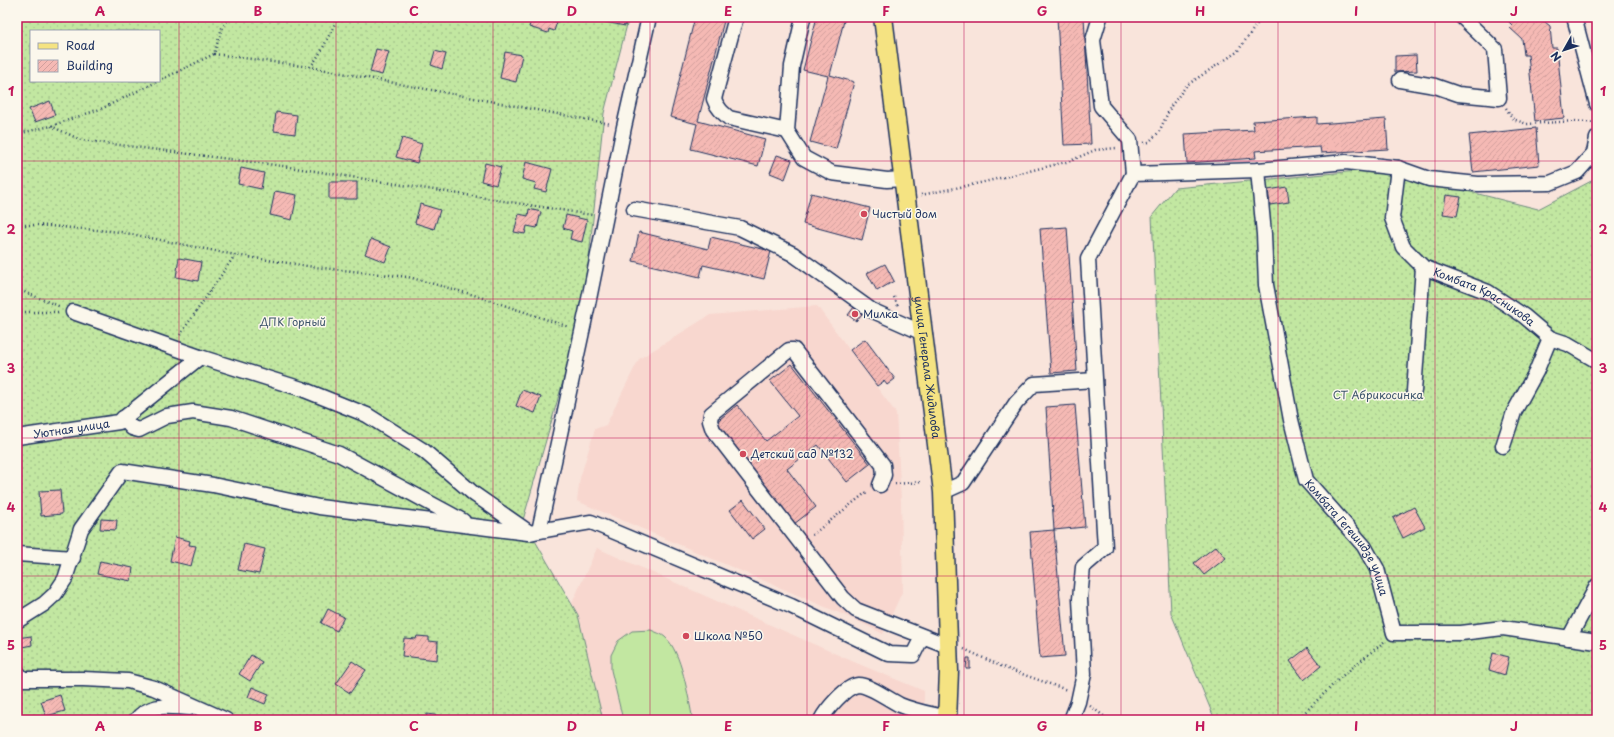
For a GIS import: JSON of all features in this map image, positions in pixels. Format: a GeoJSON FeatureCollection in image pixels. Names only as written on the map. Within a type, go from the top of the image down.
{"type":"FeatureCollection","features":[{"type":"Feature","properties":{"kind":"main road","name":"улица Генерала Жидилова"},"geometry":{"type":"LineString","coordinates":[[884,17],[942,492],[954,647],[947,719]]}},
{"type":"Feature","properties":{"kind":"street"},"geometry":{"type":"LineString","coordinates":[[534,532],[582,331],[624,127],[649,17]]}},
{"type":"Feature","properties":{"kind":"street"},"geometry":{"type":"LineString","coordinates":[[736,17],[714,99],[716,104],[729,118],[787,131]]}},
{"type":"Feature","properties":{"kind":"street"},"geometry":{"type":"LineString","coordinates":[[800,17],[803,18],[792,66],[787,131],[804,158],[832,173],[887,180],[903,179]]}},
{"type":"Feature","properties":{"kind":"street"},"geometry":{"type":"LineString","coordinates":[[1071,720],[1080,695],[1084,674],[1080,599],[1083,567],[1105,548],[1088,259],[1133,174],[1130,140],[1100,106],[1093,40],[1100,17]]}},
{"type":"Feature","properties":{"kind":"street"},"geometry":{"type":"LineString","coordinates":[[1400,80],[1435,86],[1458,94],[1499,98],[1495,49],[1462,17]]}},
{"type":"Feature","properties":{"kind":"street"},"geometry":{"type":"LineString","coordinates":[[1574,17],[1597,104]]}},
{"type":"Feature","properties":{"kind":"street"},"geometry":{"type":"LineString","coordinates":[[1133,174],[1258,170],[1346,162],[1398,168],[1429,180],[1478,184],[1550,183],[1577,172],[1594,152],[1597,138]]}},
{"type":"Feature","properties":{"kind":"street","name":"Комбата Красникова"},"geometry":{"type":"LineString","coordinates":[[1398,168],[1392,218],[1402,247],[1423,266],[1488,292],[1524,316],[1550,338],[1568,344],[1597,361]]}},
{"type":"Feature","properties":{"kind":"street","name":"Комбата Гегешидзе улица"},"geometry":{"type":"LineString","coordinates":[[1258,170],[1264,234],[1266,285],[1290,420],[1306,480],[1364,546],[1377,569],[1394,633]]}},
{"type":"Feature","properties":{"kind":"street"},"geometry":{"type":"LineString","coordinates":[[634,209],[740,228],[793,254],[871,310],[923,333]]}},
{"type":"Feature","properties":{"kind":"street"},"geometry":{"type":"LineString","coordinates":[[1414,391],[1423,266]]}},
{"type":"Feature","properties":{"kind":"street"},"geometry":{"type":"LineString","coordinates":[[73,312],[172,348],[302,389],[367,415],[424,451],[474,494],[534,532]]}},
{"type":"Feature","properties":{"kind":"street"},"geometry":{"type":"LineString","coordinates":[[1503,446],[1514,412],[1536,372],[1550,338]]}},
{"type":"Feature","properties":{"kind":"street"},"geometry":{"type":"LineString","coordinates":[[880,485],[884,475],[883,465],[794,350],[789,350],[712,414],[710,421],[713,430],[843,598],[856,610],[922,637],[954,647]]}},
{"type":"Feature","properties":{"kind":"street","name":"Уютная улица"},"geometry":{"type":"LineString","coordinates":[[17,437],[119,422],[200,357]]}},
{"type":"Feature","properties":{"kind":"street"},"geometry":{"type":"LineString","coordinates":[[942,492],[963,483],[1016,403],[1034,384],[1095,380]]}},
{"type":"Feature","properties":{"kind":"street"},"geometry":{"type":"LineString","coordinates":[[124,418],[132,428],[139,430],[168,416],[193,412],[230,418],[339,454],[472,526]]}},
{"type":"Feature","properties":{"kind":"street"},"geometry":{"type":"LineString","coordinates":[[17,621],[44,604],[55,594],[66,580],[81,529],[122,471],[213,485],[319,507],[472,526],[534,532],[591,522],[791,606],[889,654],[913,655],[922,637]]}},
{"type":"Feature","properties":{"kind":"street"},"geometry":{"type":"LineString","coordinates":[[17,554],[73,558]]}},
{"type":"Feature","properties":{"kind":"street"},"geometry":{"type":"LineString","coordinates":[[1569,638],[1597,586]]}},
{"type":"Feature","properties":{"kind":"street"},"geometry":{"type":"LineString","coordinates":[[1394,633],[1461,633],[1503,628],[1597,642]]}},
{"type":"Feature","properties":{"kind":"street"},"geometry":{"type":"LineString","coordinates":[[19,677],[128,681],[154,688],[226,720]]}},
{"type":"Feature","properties":{"kind":"street"},"geometry":{"type":"LineString","coordinates":[[826,717],[848,690],[856,685],[872,690],[901,705],[947,719]]}},
{"type":"Feature","properties":{"kind":"street"},"geometry":{"type":"LineString","coordinates":[[136,720],[146,710],[156,706],[198,708]]}},
{"type":"Feature","properties":{"kind":"path"},"geometry":{"type":"LineString","coordinates":[[214,54],[222,28],[230,17]]}},
{"type":"Feature","properties":{"kind":"path"},"geometry":{"type":"LineString","coordinates":[[310,67],[320,56],[328,35],[338,18],[344,17]]}},
{"type":"Feature","properties":{"kind":"path"},"geometry":{"type":"LineString","coordinates":[[919,195],[980,183],[1070,161],[1095,150],[1149,142],[1159,132],[1172,106],[1187,85],[1237,52],[1262,17]]}},
{"type":"Feature","properties":{"kind":"path"},"geometry":{"type":"LineString","coordinates":[[160,80],[214,54],[310,67],[624,127]]}},
{"type":"Feature","properties":{"kind":"path"},"geometry":{"type":"LineString","coordinates":[[17,134],[51,126],[103,108],[156,82]]}},
{"type":"Feature","properties":{"kind":"path"},"geometry":{"type":"LineString","coordinates":[[1499,98],[1513,119],[1527,124],[1574,121],[1597,123]]}},
{"type":"Feature","properties":{"kind":"path"},"geometry":{"type":"LineString","coordinates":[[51,126],[80,140],[283,166],[606,218]]}},
{"type":"Feature","properties":{"kind":"path"},"geometry":{"type":"LineString","coordinates":[[17,225],[37,225],[121,232],[235,255],[314,267],[408,277],[474,295],[582,331]]}},
{"type":"Feature","properties":{"kind":"path"},"geometry":{"type":"LineString","coordinates":[[172,348],[235,255]]}},
{"type":"Feature","properties":{"kind":"path"},"geometry":{"type":"LineString","coordinates":[[17,288],[73,312]]}},
{"type":"Feature","properties":{"kind":"path"},"geometry":{"type":"LineString","coordinates":[[894,297],[899,308]]}},
{"type":"Feature","properties":{"kind":"path"},"geometry":{"type":"LineString","coordinates":[[17,312],[73,312]]}},
{"type":"Feature","properties":{"kind":"path"},"geometry":{"type":"LineString","coordinates":[[800,544],[874,486],[922,482]]}},
{"type":"Feature","properties":{"kind":"path"},"geometry":{"type":"LineString","coordinates":[[1297,720],[1341,677],[1394,633]]}},
{"type":"Feature","properties":{"kind":"path"},"geometry":{"type":"LineString","coordinates":[[954,647],[1005,668],[1080,695],[1088,704],[1109,720]]}},
{"type":"Feature","properties":{"kind":"shaded area","name":"Детский сад №132"},"geometry":{"type":"Polygon","coordinates":[[[817,306],[896,413],[901,500],[903,590],[883,634],[851,618],[577,501],[580,478],[595,429],[606,425],[639,359],[710,315],[817,306]]]}},
{"type":"Feature","properties":{"kind":"shaded area","name":"Школа №50"},"geometry":{"type":"Polygon","coordinates":[[[597,548],[854,662],[924,691],[924,720],[601,720],[569,610],[597,548]]]}},
{"type":"Feature","properties":{"kind":"green space","name":"ДПК Горный"},"geometry":{"type":"Polygon","coordinates":[[[17,17],[629,17],[604,113],[588,267],[578,329],[523,520],[578,615],[603,720],[17,720],[17,17]]]}},
{"type":"Feature","properties":{"kind":"green space","name":"СТ Абрикосинка"},"geometry":{"type":"Polygon","coordinates":[[[1379,169],[1538,209],[1597,178],[1597,720],[1215,720],[1171,613],[1152,216],[1175,188],[1379,169]]]}},
{"type":"Feature","properties":{"kind":"green space"},"geometry":{"type":"Polygon","coordinates":[[[651,630],[665,637],[676,653],[684,676],[693,720],[623,720],[611,670],[611,655],[618,641],[632,631],[651,630]]]}},
{"type":"Feature","properties":{"kind":"building"},"geometry":{"type":"Polygon","coordinates":[[[532,17],[555,17],[554,21],[557,22],[554,31],[549,29],[548,33],[529,27],[532,17]]]}},
{"type":"Feature","properties":{"kind":"building"},"geometry":{"type":"Polygon","coordinates":[[[601,17],[627,17],[625,26],[600,21],[601,17]]]}},
{"type":"Feature","properties":{"kind":"building"},"geometry":{"type":"Polygon","coordinates":[[[695,17],[725,17],[698,121],[765,139],[758,166],[691,149],[697,124],[670,117],[695,17]]]}},
{"type":"Feature","properties":{"kind":"building"},"geometry":{"type":"Polygon","coordinates":[[[817,17],[845,17],[830,75],[854,82],[836,149],[810,142],[828,76],[803,70],[817,17]]]}},
{"type":"Feature","properties":{"kind":"building"},"geometry":{"type":"Polygon","coordinates":[[[1057,17],[1084,17],[1091,144],[1064,145],[1057,17]]]}},
{"type":"Feature","properties":{"kind":"building"},"geometry":{"type":"Polygon","coordinates":[[[1504,17],[1539,17],[1550,26],[1552,48],[1557,48],[1564,118],[1535,121],[1528,55],[1524,55],[1522,39],[1510,28],[1512,25],[1504,17]]]}},
{"type":"Feature","properties":{"kind":"building"},"geometry":{"type":"Polygon","coordinates":[[[376,49],[389,52],[382,75],[370,72],[376,49]]]}},
{"type":"Feature","properties":{"kind":"building"},"geometry":{"type":"Polygon","coordinates":[[[435,51],[446,54],[442,69],[431,65],[435,51]]]}},
{"type":"Feature","properties":{"kind":"building"},"geometry":{"type":"Polygon","coordinates":[[[505,52],[522,55],[516,82],[500,78],[505,52]]]}},
{"type":"Feature","properties":{"kind":"building"},"geometry":{"type":"Polygon","coordinates":[[[1416,55],[1417,71],[1395,72],[1395,56],[1416,55]]]}},
{"type":"Feature","properties":{"kind":"building"},"geometry":{"type":"Polygon","coordinates":[[[50,101],[55,115],[35,122],[29,109],[50,101]]]}},
{"type":"Feature","properties":{"kind":"building"},"geometry":{"type":"Polygon","coordinates":[[[276,112],[297,115],[295,134],[274,131],[276,112]]]}},
{"type":"Feature","properties":{"kind":"building"},"geometry":{"type":"Polygon","coordinates":[[[1317,117],[1317,124],[1386,119],[1388,149],[1321,153],[1320,147],[1255,151],[1256,158],[1187,163],[1185,134],[1254,130],[1253,121],[1317,117]]]}},
{"type":"Feature","properties":{"kind":"building"},"geometry":{"type":"Polygon","coordinates":[[[1536,128],[1539,165],[1473,172],[1469,135],[1536,128]]]}},
{"type":"Feature","properties":{"kind":"building"},"geometry":{"type":"Polygon","coordinates":[[[402,138],[422,144],[417,163],[396,157],[402,138]]]}},
{"type":"Feature","properties":{"kind":"building"},"geometry":{"type":"Polygon","coordinates":[[[777,155],[792,160],[785,179],[770,173],[777,155]]]}},
{"type":"Feature","properties":{"kind":"building"},"geometry":{"type":"Polygon","coordinates":[[[526,162],[552,169],[546,192],[534,189],[536,183],[522,179],[526,162]]]}},
{"type":"Feature","properties":{"kind":"building"},"geometry":{"type":"Polygon","coordinates":[[[485,163],[501,167],[496,185],[481,181],[485,163]]]}},
{"type":"Feature","properties":{"kind":"building"},"geometry":{"type":"Polygon","coordinates":[[[241,168],[264,173],[261,189],[238,184],[241,168]]]}},
{"type":"Feature","properties":{"kind":"building"},"geometry":{"type":"Polygon","coordinates":[[[329,182],[357,182],[357,199],[329,199],[329,182]]]}},
{"type":"Feature","properties":{"kind":"building"},"geometry":{"type":"Polygon","coordinates":[[[1287,187],[1289,202],[1270,205],[1268,190],[1287,187]]]}},
{"type":"Feature","properties":{"kind":"building"},"geometry":{"type":"Polygon","coordinates":[[[275,191],[297,195],[292,220],[270,215],[275,191]]]}},
{"type":"Feature","properties":{"kind":"building"},"geometry":{"type":"Polygon","coordinates":[[[811,193],[870,208],[862,240],[803,224],[811,193]]]}},
{"type":"Feature","properties":{"kind":"building"},"geometry":{"type":"Polygon","coordinates":[[[1446,195],[1461,197],[1457,216],[1443,214],[1446,195]]]}},
{"type":"Feature","properties":{"kind":"building"},"geometry":{"type":"Polygon","coordinates":[[[420,204],[440,210],[434,229],[415,223],[420,204]]]}},
{"type":"Feature","properties":{"kind":"building"},"geometry":{"type":"Polygon","coordinates":[[[529,209],[541,212],[537,228],[527,226],[525,234],[514,232],[519,214],[528,216],[529,209]]]}},
{"type":"Feature","properties":{"kind":"building"},"geometry":{"type":"Polygon","coordinates":[[[566,215],[587,220],[582,242],[570,239],[572,231],[563,228],[566,215]]]}},
{"type":"Feature","properties":{"kind":"building"},"geometry":{"type":"Polygon","coordinates":[[[1067,227],[1077,371],[1051,373],[1040,229],[1067,227]]]}},
{"type":"Feature","properties":{"kind":"building"},"geometry":{"type":"Polygon","coordinates":[[[639,232],[708,249],[711,237],[771,251],[764,279],[703,265],[700,277],[633,261],[639,232]]]}},
{"type":"Feature","properties":{"kind":"building"},"geometry":{"type":"Polygon","coordinates":[[[371,239],[391,247],[385,262],[365,254],[371,239]]]}},
{"type":"Feature","properties":{"kind":"building"},"geometry":{"type":"Polygon","coordinates":[[[179,258],[201,262],[198,281],[176,277],[179,258]]]}},
{"type":"Feature","properties":{"kind":"building"},"geometry":{"type":"Polygon","coordinates":[[[885,264],[894,281],[877,291],[867,273],[885,264]]]}},
{"type":"Feature","properties":{"kind":"building","name":"Милка"},"geometry":{"type":"Polygon","coordinates":[[[854,307],[862,314],[856,321],[848,315],[854,307]]]}},
{"type":"Feature","properties":{"kind":"building"},"geometry":{"type":"Polygon","coordinates":[[[865,339],[895,379],[887,385],[884,381],[877,386],[850,350],[865,339]]]}},
{"type":"Feature","properties":{"kind":"building"},"geometry":{"type":"Polygon","coordinates":[[[792,364],[870,464],[847,482],[818,445],[787,469],[816,507],[794,524],[715,423],[737,405],[766,441],[798,416],[770,381],[792,364]]]}},
{"type":"Feature","properties":{"kind":"building"},"geometry":{"type":"Polygon","coordinates":[[[522,390],[541,397],[535,413],[516,406],[522,390]]]}},
{"type":"Feature","properties":{"kind":"building"},"geometry":{"type":"Polygon","coordinates":[[[1075,405],[1085,527],[1054,530],[1046,407],[1075,405]]]}},
{"type":"Feature","properties":{"kind":"building"},"geometry":{"type":"Polygon","coordinates":[[[60,490],[62,514],[41,516],[39,491],[60,490]]]}},
{"type":"Feature","properties":{"kind":"building"},"geometry":{"type":"Polygon","coordinates":[[[743,500],[765,529],[752,539],[730,510],[743,500]]]}},
{"type":"Feature","properties":{"kind":"building"},"geometry":{"type":"Polygon","coordinates":[[[1414,507],[1425,527],[1403,538],[1393,518],[1414,507]]]}},
{"type":"Feature","properties":{"kind":"building"},"geometry":{"type":"Polygon","coordinates":[[[101,519],[117,520],[116,530],[100,529],[101,519]]]}},
{"type":"Feature","properties":{"kind":"building"},"geometry":{"type":"Polygon","coordinates":[[[1054,530],[1065,656],[1040,658],[1030,532],[1054,530]]]}},
{"type":"Feature","properties":{"kind":"building"},"geometry":{"type":"Polygon","coordinates":[[[175,537],[190,541],[189,545],[196,546],[191,566],[170,561],[175,537]]]}},
{"type":"Feature","properties":{"kind":"building"},"geometry":{"type":"Polygon","coordinates":[[[244,544],[265,549],[259,574],[238,570],[244,544]]]}},
{"type":"Feature","properties":{"kind":"building"},"geometry":{"type":"Polygon","coordinates":[[[1216,546],[1226,558],[1204,575],[1194,563],[1216,546]]]}},
{"type":"Feature","properties":{"kind":"building"},"geometry":{"type":"Polygon","coordinates":[[[100,561],[133,568],[131,581],[97,574],[100,561]]]}},
{"type":"Feature","properties":{"kind":"building"},"geometry":{"type":"Polygon","coordinates":[[[328,609],[344,617],[337,631],[321,623],[328,609]]]}},
{"type":"Feature","properties":{"kind":"building"},"geometry":{"type":"Polygon","coordinates":[[[31,636],[32,645],[17,648],[17,638],[31,636]]]}},
{"type":"Feature","properties":{"kind":"building"},"geometry":{"type":"Polygon","coordinates":[[[417,636],[429,637],[429,641],[438,642],[437,660],[402,656],[404,638],[416,639],[417,636]]]}},
{"type":"Feature","properties":{"kind":"building"},"geometry":{"type":"Polygon","coordinates":[[[1307,648],[1321,666],[1304,680],[1290,661],[1307,648]]]}},
{"type":"Feature","properties":{"kind":"building"},"geometry":{"type":"Polygon","coordinates":[[[1493,653],[1509,657],[1505,675],[1489,670],[1493,653]]]}},
{"type":"Feature","properties":{"kind":"building"},"geometry":{"type":"Polygon","coordinates":[[[251,655],[262,662],[250,681],[239,674],[251,655]]]}},
{"type":"Feature","properties":{"kind":"building"},"geometry":{"type":"Polygon","coordinates":[[[967,658],[970,658],[970,669],[966,669],[967,658]]]}},
{"type":"Feature","properties":{"kind":"building"},"geometry":{"type":"Polygon","coordinates":[[[352,661],[366,670],[350,693],[336,684],[352,661]]]}},
{"type":"Feature","properties":{"kind":"building"},"geometry":{"type":"Polygon","coordinates":[[[252,687],[269,694],[265,704],[248,697],[252,687]]]}},
{"type":"Feature","properties":{"kind":"building"},"geometry":{"type":"Polygon","coordinates":[[[60,695],[65,711],[46,716],[41,701],[60,695]]]}},
{"type":"Feature","properties":{"kind":"building"},"geometry":{"type":"Polygon","coordinates":[[[180,714],[196,714],[196,720],[180,720],[180,714]]]}},
{"type":"Feature","properties":{"kind":"building"},"geometry":{"type":"Polygon","coordinates":[[[427,714],[452,718],[452,720],[433,720],[426,718],[427,714]]]}},
{"type":"Feature","properties":{"kind":"place","name":"Чистый дом"},"geometry":{"type":"Point","coordinates":[864,214]}},
{"type":"Feature","properties":{"kind":"place","name":"Милка"},"geometry":{"type":"Point","coordinates":[855,314]}},
{"type":"Feature","properties":{"kind":"place","name":"Детский сад №132"},"geometry":{"type":"Point","coordinates":[743,454]}},
{"type":"Feature","properties":{"kind":"place","name":"Школа №50"},"geometry":{"type":"Point","coordinates":[686,636]}}]}
